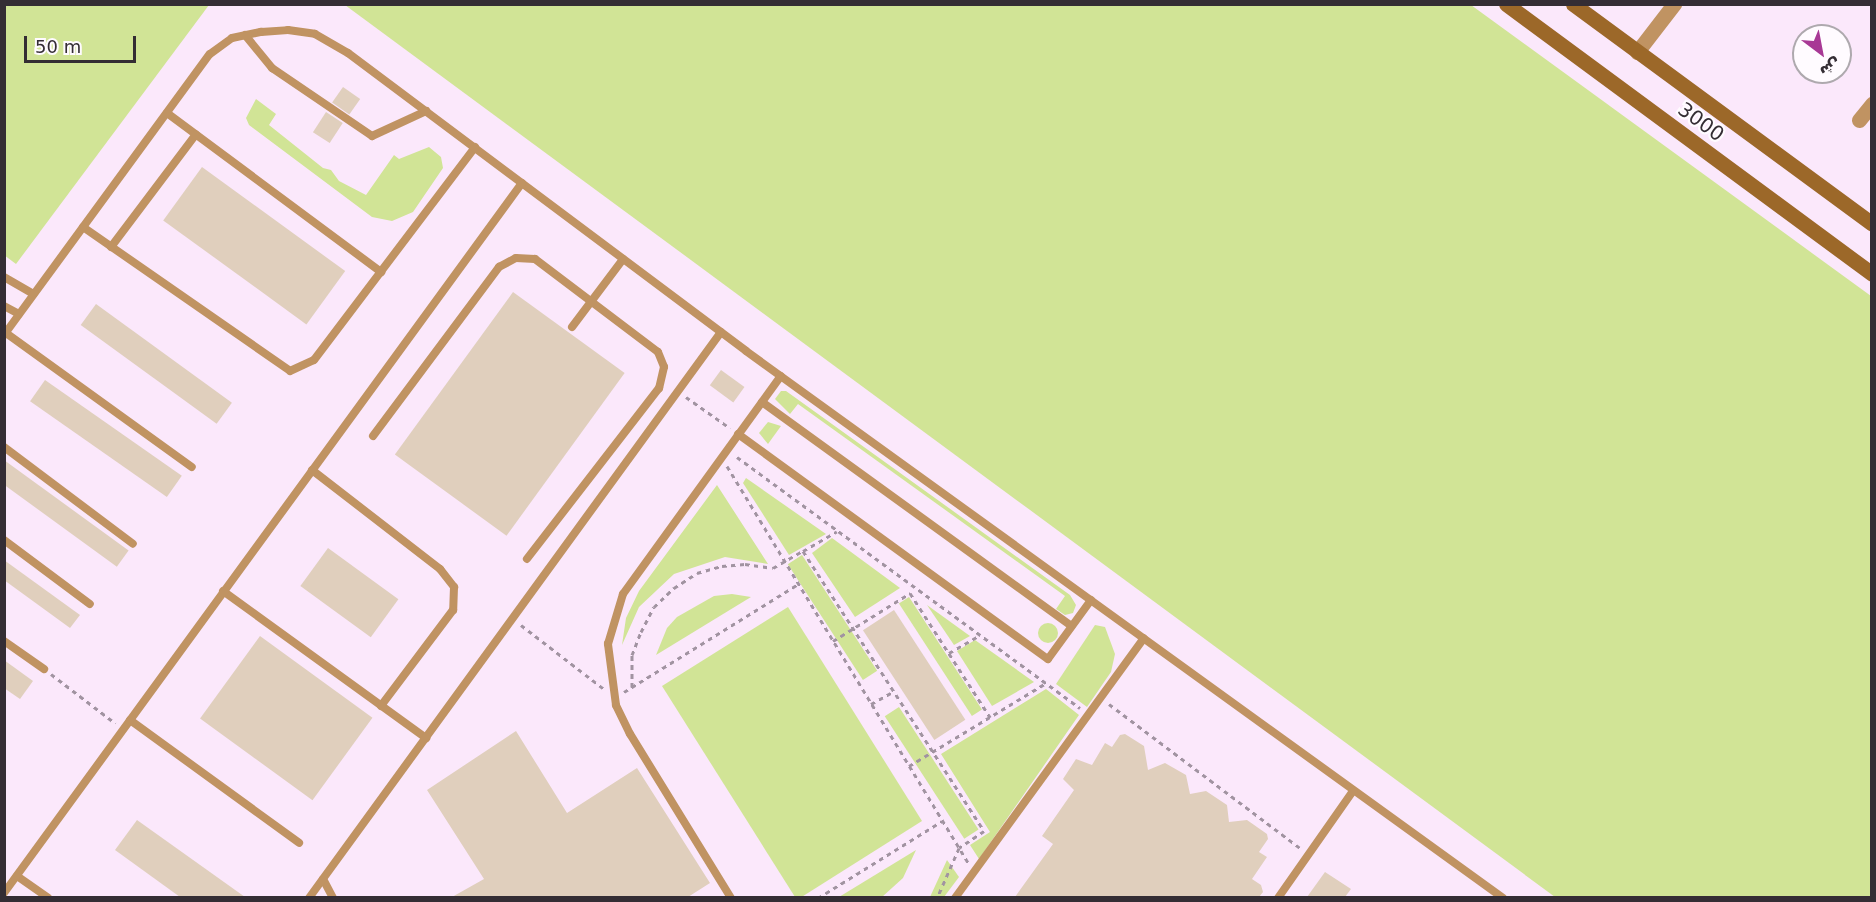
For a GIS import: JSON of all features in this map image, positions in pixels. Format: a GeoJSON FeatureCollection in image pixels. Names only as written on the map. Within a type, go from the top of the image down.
{"type":"FeatureCollection","features":[{"type":"Feature","properties":{"kind":"street","name":"3000"},"geometry":{"type":"LineString","coordinates":[[1506,4],[1872,274]]}},
{"type":"Feature","properties":{"kind":"street"},"geometry":{"type":"LineString","coordinates":[[1573,4],[1872,224]]}},
{"type":"Feature","properties":{"kind":"street"},"geometry":{"type":"LineString","coordinates":[[1638,52],[1674,4]]}},
{"type":"Feature","properties":{"kind":"street"},"geometry":{"type":"LineString","coordinates":[[1859,120],[1872,104]]}},
{"type":"Feature","properties":{"kind":"lane"},"geometry":{"type":"LineString","coordinates":[[192,467],[5,334],[210,54],[232,38],[245,35],[288,30],[315,34],[348,53],[781,376],[1353,791],[1503,897]]}},
{"type":"Feature","properties":{"kind":"lane"},"geometry":{"type":"LineString","coordinates":[[245,35],[273,68],[372,136],[426,111]]}},
{"type":"Feature","properties":{"kind":"lane"},"geometry":{"type":"LineString","coordinates":[[167,113],[381,272]]}},
{"type":"Feature","properties":{"kind":"lane"},"geometry":{"type":"LineString","coordinates":[[111,247],[195,134]]}},
{"type":"Feature","properties":{"kind":"lane"},"geometry":{"type":"LineString","coordinates":[[83,227],[290,371],[314,360],[475,147]]}},
{"type":"Feature","properties":{"kind":"lane"},"geometry":{"type":"LineString","coordinates":[[4,893],[522,183]]}},
{"type":"Feature","properties":{"kind":"lane"},"geometry":{"type":"LineString","coordinates":[[373,436],[500,267],[516,258],[535,259],[658,352],[664,367],[659,388],[527,559]]}},
{"type":"Feature","properties":{"kind":"lane"},"geometry":{"type":"LineString","coordinates":[[572,327],[623,259]]}},
{"type":"Feature","properties":{"kind":"lane"},"geometry":{"type":"LineString","coordinates":[[4,277],[34,294]]}},
{"type":"Feature","properties":{"kind":"lane"},"geometry":{"type":"LineString","coordinates":[[4,306],[19,314]]}},
{"type":"Feature","properties":{"kind":"lane"},"geometry":{"type":"LineString","coordinates":[[309,897],[721,332]]}},
{"type":"Feature","properties":{"kind":"lane"},"geometry":{"type":"LineString","coordinates":[[731,897],[630,734],[615,698],[608,644],[623,594],[781,376]]}},
{"type":"Feature","properties":{"kind":"lane"},"geometry":{"type":"LineString","coordinates":[[762,402],[1071,626]]}},
{"type":"Feature","properties":{"kind":"lane"},"geometry":{"type":"LineString","coordinates":[[738,434],[1047,659],[1091,600]]}},
{"type":"Feature","properties":{"kind":"lane"},"geometry":{"type":"LineString","coordinates":[[4,447],[133,544]]}},
{"type":"Feature","properties":{"kind":"lane"},"geometry":{"type":"LineString","coordinates":[[312,470],[440,569],[454,587],[453,610],[381,706]]}},
{"type":"Feature","properties":{"kind":"lane"},"geometry":{"type":"LineString","coordinates":[[4,540],[90,604]]}},
{"type":"Feature","properties":{"kind":"lane"},"geometry":{"type":"LineString","coordinates":[[223,591],[426,738]]}},
{"type":"Feature","properties":{"kind":"lane"},"geometry":{"type":"LineString","coordinates":[[955,897],[1144,638]]}},
{"type":"Feature","properties":{"kind":"lane"},"geometry":{"type":"LineString","coordinates":[[4,641],[44,669]]}},
{"type":"Feature","properties":{"kind":"lane"},"geometry":{"type":"LineString","coordinates":[[130,720],[299,843]]}},
{"type":"Feature","properties":{"kind":"lane"},"geometry":{"type":"LineString","coordinates":[[1278,897],[1353,791]]}},
{"type":"Feature","properties":{"kind":"lane"},"geometry":{"type":"LineString","coordinates":[[17,876],[48,897]]}},
{"type":"Feature","properties":{"kind":"lane"},"geometry":{"type":"LineString","coordinates":[[322,879],[333,897]]}},
{"type":"Feature","properties":{"kind":"path"},"geometry":{"type":"LineString","coordinates":[[678,391],[738,434]]}},
{"type":"Feature","properties":{"kind":"path"},"geometry":{"type":"LineString","coordinates":[[727,450],[1089,714]]}},
{"type":"Feature","properties":{"kind":"path"},"geometry":{"type":"LineString","coordinates":[[722,458],[973,872]]}},
{"type":"Feature","properties":{"kind":"path"},"geometry":{"type":"LineString","coordinates":[[632,687],[633,655],[641,632],[654,607],[674,588],[697,573],[722,566],[745,564],[773,568],[837,531]]}},
{"type":"Feature","properties":{"kind":"path"},"geometry":{"type":"LineString","coordinates":[[803,550],[984,831],[959,848],[937,897]]}},
{"type":"Feature","properties":{"kind":"path"},"geometry":{"type":"LineString","coordinates":[[512,619],[615,698],[798,584]]}},
{"type":"Feature","properties":{"kind":"path"},"geometry":{"type":"LineString","coordinates":[[833,641],[916,589]]}},
{"type":"Feature","properties":{"kind":"path"},"geometry":{"type":"LineString","coordinates":[[910,593],[990,717]]}},
{"type":"Feature","properties":{"kind":"path"},"geometry":{"type":"LineString","coordinates":[[949,653],[980,635]]}},
{"type":"Feature","properties":{"kind":"path"},"geometry":{"type":"LineString","coordinates":[[44,669],[123,730]]}},
{"type":"Feature","properties":{"kind":"path"},"geometry":{"type":"LineString","coordinates":[[909,766],[1046,683]]}},
{"type":"Feature","properties":{"kind":"path"},"geometry":{"type":"LineString","coordinates":[[871,704],[894,691]]}},
{"type":"Feature","properties":{"kind":"path"},"geometry":{"type":"LineString","coordinates":[[1101,698],[1308,855]]}},
{"type":"Feature","properties":{"kind":"path"},"geometry":{"type":"LineString","coordinates":[[818,897],[942,821]]}},
{"type":"Feature","properties":{"kind":"green space"},"geometry":{"type":"Polygon","coordinates":[[[5,4],[209,5],[16,264],[4,255],[5,4]]]}},
{"type":"Feature","properties":{"kind":"green space"},"geometry":{"type":"Polygon","coordinates":[[[345,5],[1471,5],[1871,296],[1871,897],[1555,897],[345,5]]]}},
{"type":"Feature","properties":{"kind":"green space"},"geometry":{"type":"Polygon","coordinates":[[[256,99],[276,114],[269,125],[323,168],[331,170],[339,181],[366,195],[394,155],[399,159],[429,147],[441,157],[443,168],[413,212],[392,221],[372,217],[249,125],[246,118],[256,99]]]}},
{"type":"Feature","properties":{"kind":"green space"},"geometry":{"type":"Polygon","coordinates":[[[781,391],[786,391],[1070,595],[1076,605],[1073,613],[1065,615],[1056,609],[1065,596],[798,404],[790,414],[775,399],[781,391]]]}},
{"type":"Feature","properties":{"kind":"green space"},"geometry":{"type":"Polygon","coordinates":[[[768,422],[781,426],[768,444],[759,433],[768,422]]]}},
{"type":"Feature","properties":{"kind":"green space"},"geometry":{"type":"Polygon","coordinates":[[[746,478],[826,534],[789,555],[743,483],[746,478]]]}},
{"type":"Feature","properties":{"kind":"green space"},"geometry":{"type":"Polygon","coordinates":[[[717,485],[768,564],[725,557],[674,574],[639,607],[622,645],[626,618],[639,591],[717,485]]]}},
{"type":"Feature","properties":{"kind":"green space"},"geometry":{"type":"Polygon","coordinates":[[[832,538],[900,588],[855,617],[812,553],[832,538]]]}},
{"type":"Feature","properties":{"kind":"green space"},"geometry":{"type":"Polygon","coordinates":[[[802,555],[877,671],[863,680],[788,564],[802,555]]]}},
{"type":"Feature","properties":{"kind":"green space"},"geometry":{"type":"Polygon","coordinates":[[[732,594],[751,597],[656,655],[667,628],[677,617],[714,596],[732,594]]]}},
{"type":"Feature","properties":{"kind":"green space"},"geometry":{"type":"Polygon","coordinates":[[[909,597],[982,709],[972,716],[899,604],[909,597]]]}},
{"type":"Feature","properties":{"kind":"green space"},"geometry":{"type":"Polygon","coordinates":[[[927,605],[970,636],[954,645],[927,605]]]}},
{"type":"Feature","properties":{"kind":"green space"},"geometry":{"type":"Polygon","coordinates":[[[788,607],[922,821],[800,898],[795,897],[662,686],[788,607]]]}},
{"type":"Feature","properties":{"kind":"green space"},"geometry":{"type":"Polygon","coordinates":[[[1044,623],[1052,623],[1058,629],[1058,637],[1052,643],[1044,643],[1038,637],[1038,629],[1044,623]]]}},
{"type":"Feature","properties":{"kind":"green space"},"geometry":{"type":"Polygon","coordinates":[[[1095,625],[1105,627],[1115,654],[1111,672],[1087,707],[1056,684],[1095,625]]]}},
{"type":"Feature","properties":{"kind":"green space"},"geometry":{"type":"Polygon","coordinates":[[[975,640],[1034,682],[992,706],[957,651],[975,640]]]}},
{"type":"Feature","properties":{"kind":"green space"},"geometry":{"type":"Polygon","coordinates":[[[1046,689],[1079,715],[979,859],[970,845],[990,832],[941,754],[1046,689]]]}},
{"type":"Feature","properties":{"kind":"green space"},"geometry":{"type":"Polygon","coordinates":[[[899,707],[979,829],[964,839],[885,716],[899,707]]]}},
{"type":"Feature","properties":{"kind":"green space"},"geometry":{"type":"Polygon","coordinates":[[[916,850],[903,878],[882,897],[839,897],[916,850]]]}},
{"type":"Feature","properties":{"kind":"green space"},"geometry":{"type":"Polygon","coordinates":[[[947,860],[959,877],[944,897],[930,897],[947,860]]]}},
{"type":"Feature","properties":{"kind":"building"},"geometry":{"type":"Polygon","coordinates":[[[343,87],[360,99],[349,115],[332,103],[343,87]]]}},
{"type":"Feature","properties":{"kind":"building"},"geometry":{"type":"Polygon","coordinates":[[[326,112],[343,123],[330,143],[313,132],[326,112]]]}},
{"type":"Feature","properties":{"kind":"building"},"geometry":{"type":"Polygon","coordinates":[[[202,167],[345,271],[306,324],[163,220],[202,167]]]}},
{"type":"Feature","properties":{"kind":"building"},"geometry":{"type":"Polygon","coordinates":[[[513,292],[625,373],[506,536],[395,455],[513,292]]]}},
{"type":"Feature","properties":{"kind":"building"},"geometry":{"type":"Polygon","coordinates":[[[96,304],[232,403],[217,424],[81,325],[96,304]]]}},
{"type":"Feature","properties":{"kind":"building"},"geometry":{"type":"Polygon","coordinates":[[[721,370],[744,387],[733,402],[710,385],[721,370]]]}},
{"type":"Feature","properties":{"kind":"building"},"geometry":{"type":"Polygon","coordinates":[[[45,380],[182,476],[167,497],[30,401],[45,380]]]}},
{"type":"Feature","properties":{"kind":"building"},"geometry":{"type":"Polygon","coordinates":[[[4,460],[129,551],[117,567],[4,485],[4,460]]]}},
{"type":"Feature","properties":{"kind":"building"},"geometry":{"type":"Polygon","coordinates":[[[328,548],[398,599],[371,637],[300,586],[328,548]]]}},
{"type":"Feature","properties":{"kind":"building"},"geometry":{"type":"Polygon","coordinates":[[[4,560],[80,615],[70,628],[4,580],[4,560]]]}},
{"type":"Feature","properties":{"kind":"building"},"geometry":{"type":"Polygon","coordinates":[[[894,610],[965,720],[934,740],[863,630],[894,610]]]}},
{"type":"Feature","properties":{"kind":"building"},"geometry":{"type":"Polygon","coordinates":[[[260,636],[372,718],[312,800],[200,719],[260,636]]]}},
{"type":"Feature","properties":{"kind":"building"},"geometry":{"type":"Polygon","coordinates":[[[4,660],[33,681],[20,699],[4,688],[4,660]]]}},
{"type":"Feature","properties":{"kind":"building"},"geometry":{"type":"Polygon","coordinates":[[[516,731],[567,813],[637,768],[710,883],[688,897],[452,897],[484,879],[427,790],[516,731]]]}},
{"type":"Feature","properties":{"kind":"building"},"geometry":{"type":"Polygon","coordinates":[[[1125,734],[1144,746],[1148,770],[1165,763],[1186,775],[1190,794],[1206,791],[1227,805],[1229,822],[1247,820],[1267,834],[1268,839],[1259,852],[1267,857],[1252,879],[1261,885],[1263,892],[1259,897],[1015,897],[1053,844],[1042,836],[1074,790],[1063,779],[1076,759],[1092,765],[1105,743],[1112,747],[1120,735],[1125,734]]]}},
{"type":"Feature","properties":{"kind":"building"},"geometry":{"type":"Polygon","coordinates":[[[137,820],[245,897],[180,897],[115,850],[137,820]]]}},
{"type":"Feature","properties":{"kind":"building"},"geometry":{"type":"Polygon","coordinates":[[[1325,872],[1351,889],[1345,897],[1307,897],[1325,872]]]}}]}
